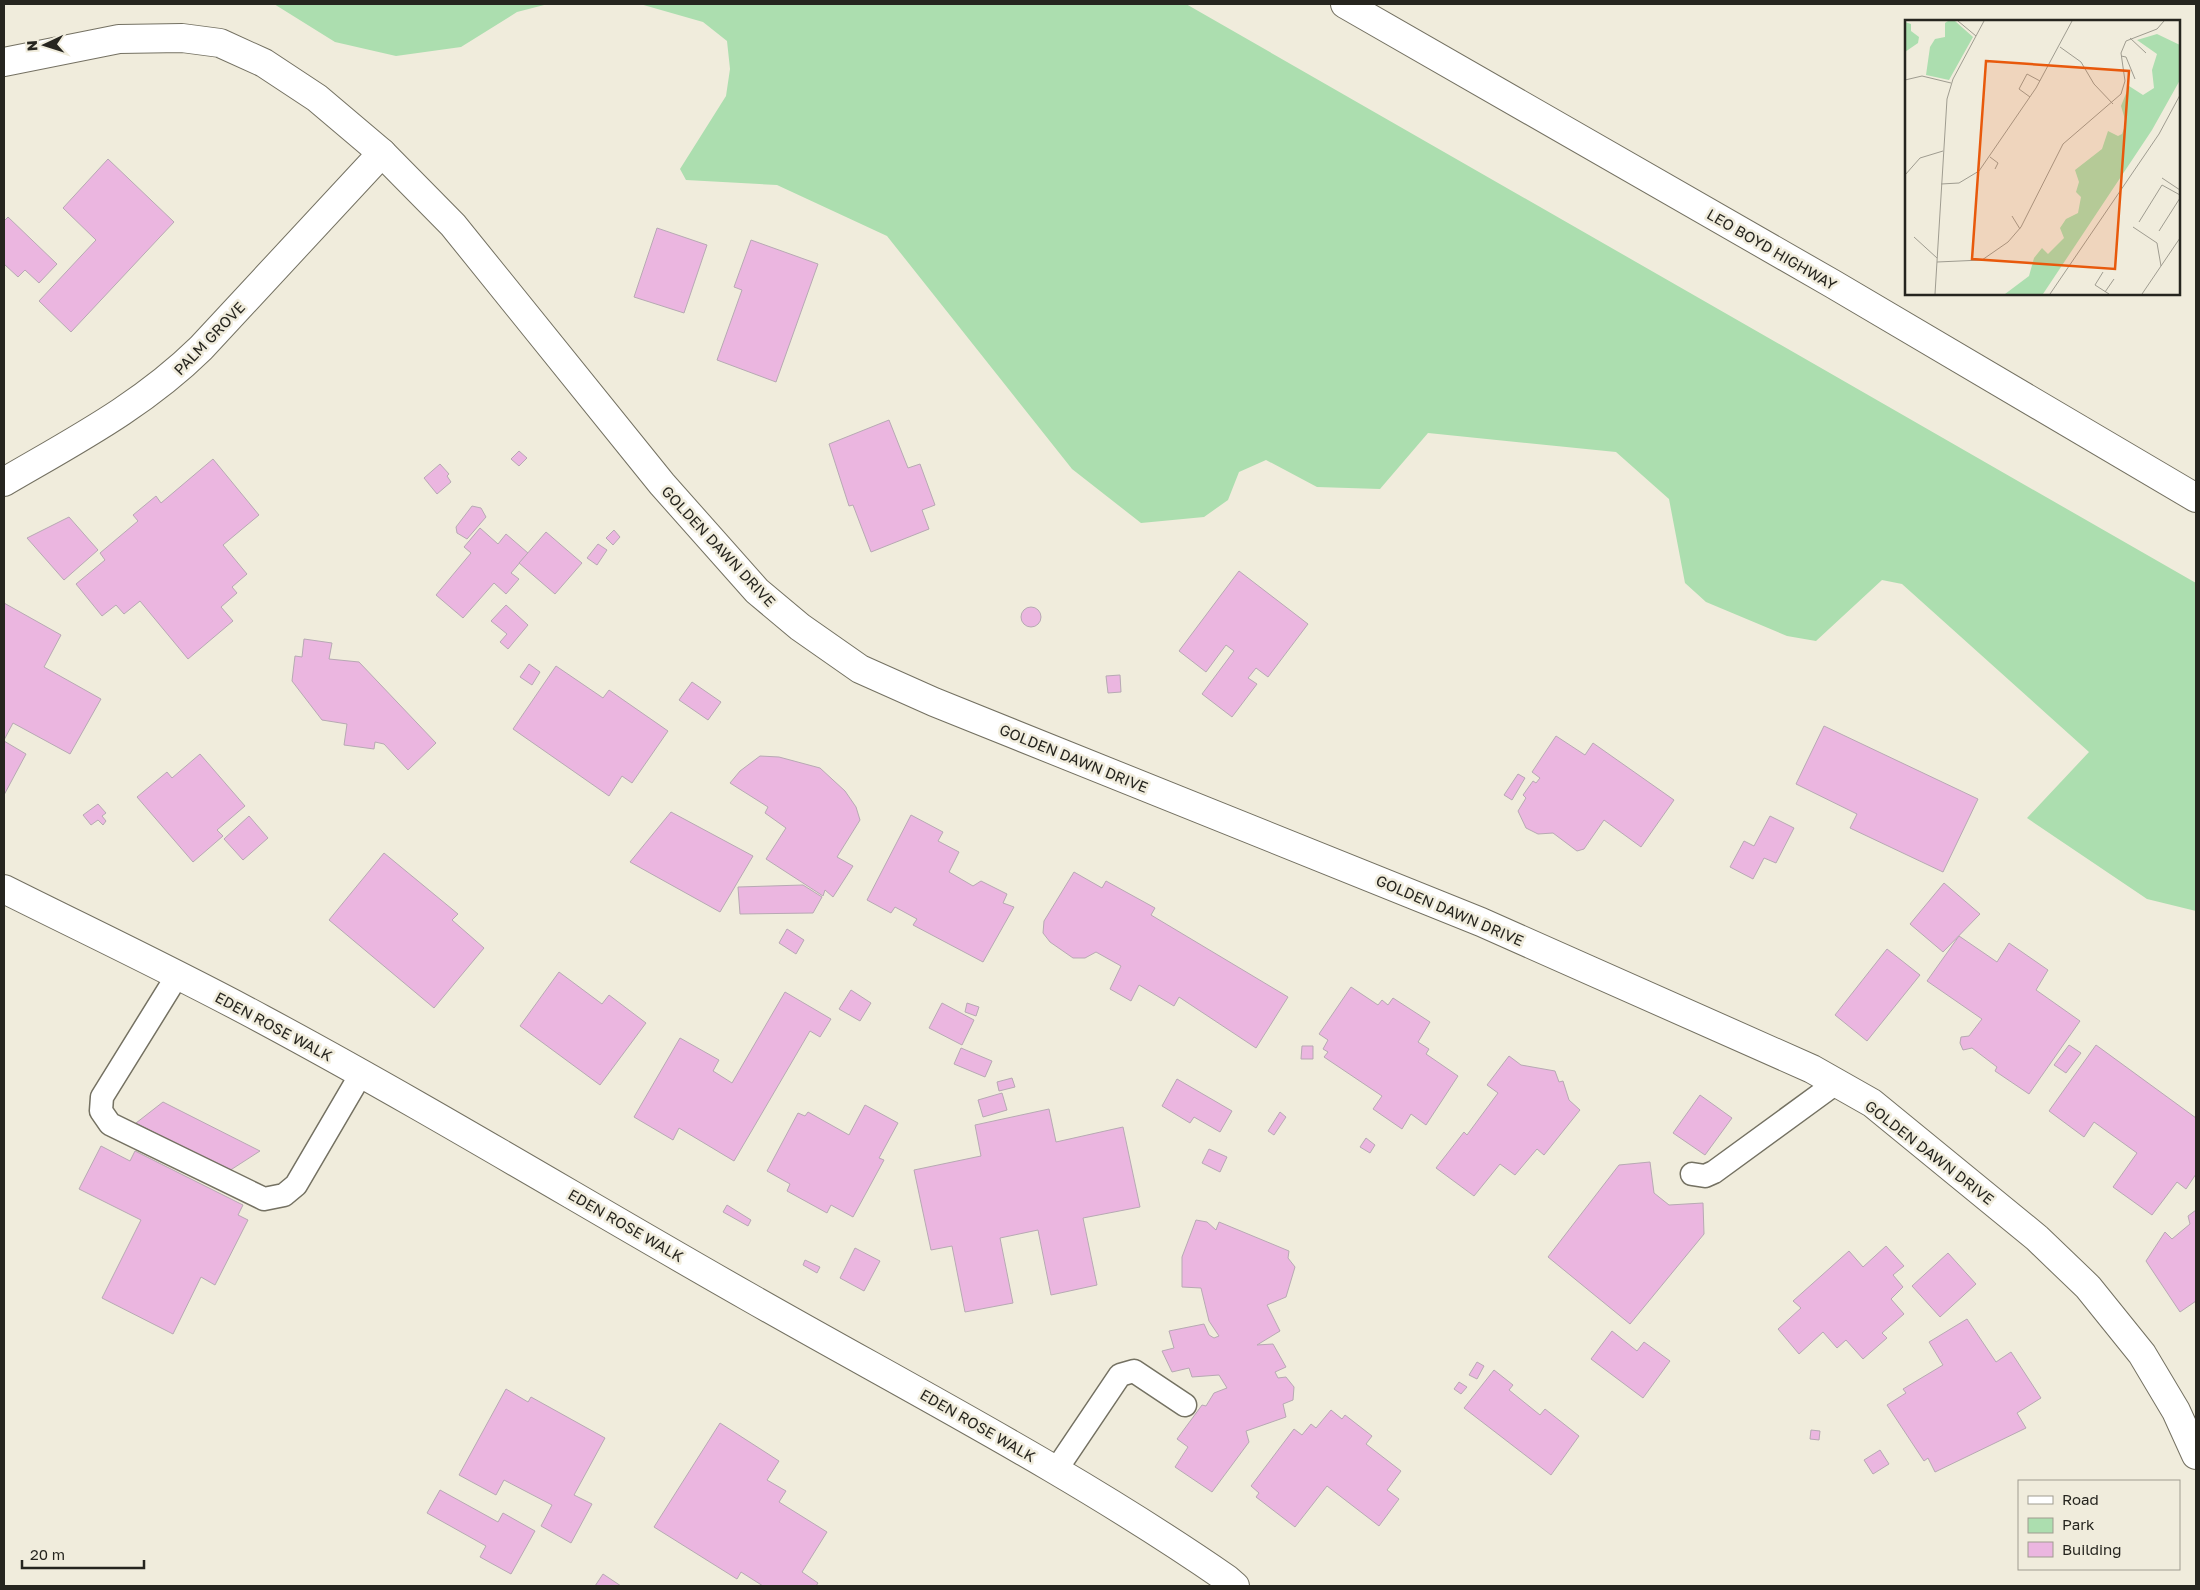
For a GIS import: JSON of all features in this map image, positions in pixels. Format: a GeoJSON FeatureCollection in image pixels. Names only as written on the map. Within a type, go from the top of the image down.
{"type":"FeatureCollection","features":[{"type":"Feature","properties":{"kind":"street","name":"LEO BOYD HIGHWAY"},"geometry":{"type":"LineString","coordinates":[[1344,4],[1833,284],[2196,498]]}},
{"type":"Feature","properties":{"kind":"street","name":"GOLDEN DAWN DRIVE"},"geometry":{"type":"LineString","coordinates":[[4,62],[119,38],[182,38],[220,43],[264,63],[317,98],[382,153],[453,225],[662,484],[757,591],[800,627],[860,669],[934,702],[1481,922],[1812,1069],[1872,1104],[2037,1238],[2088,1287],[2142,1354],[2176,1411],[2196,1455]]}},
{"type":"Feature","properties":{"kind":"street","name":"PALM GROVE"},"geometry":{"type":"LineString","coordinates":[[4,482],[137,403],[174,374],[201,348],[382,153]]}},
{"type":"Feature","properties":{"kind":"street","name":"EDEN ROSE WALK"},"geometry":{"type":"LineString","coordinates":[[4,889],[260,1018],[479,1139],[747,1296],[958,1412],[1056,1470],[1153,1528],[1227,1579],[1234,1586]]}},
{"type":"Feature","properties":{"kind":"lane"},"geometry":{"type":"LineString","coordinates":[[177,976],[102,1097],[101,1111],[110,1124],[264,1199],[284,1196],[296,1185],[361,1074]]}},
{"type":"Feature","properties":{"kind":"lane"},"geometry":{"type":"LineString","coordinates":[[1692,1174],[1704,1176],[1714,1172],[1836,1083]]}},
{"type":"Feature","properties":{"kind":"lane"},"geometry":{"type":"LineString","coordinates":[[1056,1470],[1120,1375],[1134,1371],[1185,1405]]}},
{"type":"Feature","properties":{"kind":"green space"},"geometry":{"type":"Polygon","coordinates":[[[274,4],[548,4],[517,12],[461,47],[396,56],[335,42],[274,4]]]}},
{"type":"Feature","properties":{"kind":"green space"},"geometry":{"type":"Polygon","coordinates":[[[640,4],[1186,4],[2196,583],[2196,911],[2147,899],[2027,818],[2089,752],[1902,584],[1882,580],[1816,641],[1787,636],[1706,602],[1685,583],[1669,499],[1616,452],[1428,433],[1380,489],[1317,487],[1266,460],[1239,472],[1228,500],[1204,517],[1141,523],[1072,469],[887,236],[777,185],[686,180],[680,169],[726,96],[730,69],[727,41],[703,22],[640,4]]]}},
{"type":"Feature","properties":{"kind":"building"},"geometry":{"type":"Polygon","coordinates":[[[108,159],[174,222],[71,332],[39,301],[96,240],[63,208],[108,159]]]}},
{"type":"Feature","properties":{"kind":"building"},"geometry":{"type":"Polygon","coordinates":[[[8,217],[57,264],[39,283],[25,270],[18,277],[4,264],[4,221],[8,217]]]}},
{"type":"Feature","properties":{"kind":"building"},"geometry":{"type":"Polygon","coordinates":[[[657,228],[707,245],[684,313],[634,297],[657,228]]]}},
{"type":"Feature","properties":{"kind":"building"},"geometry":{"type":"Polygon","coordinates":[[[751,240],[818,264],[776,382],[717,360],[742,290],[734,287],[751,240]]]}},
{"type":"Feature","properties":{"kind":"building"},"geometry":{"type":"Polygon","coordinates":[[[889,420],[908,468],[920,464],[935,505],[922,510],[929,529],[871,552],[853,505],[849,506],[829,444],[889,420]]]}},
{"type":"Feature","properties":{"kind":"building"},"geometry":{"type":"Polygon","coordinates":[[[519,451],[527,458],[519,466],[511,459],[519,451]]]}},
{"type":"Feature","properties":{"kind":"building"},"geometry":{"type":"Polygon","coordinates":[[[213,459],[259,515],[223,545],[247,574],[232,587],[237,593],[221,607],[233,621],[188,659],[140,601],[124,614],[116,605],[102,616],[76,584],[105,560],[100,553],[138,521],[133,515],[156,496],[161,503],[213,459]]]}},
{"type":"Feature","properties":{"kind":"building"},"geometry":{"type":"Polygon","coordinates":[[[440,464],[449,474],[447,476],[451,482],[437,494],[424,478],[440,464]]]}},
{"type":"Feature","properties":{"kind":"building"},"geometry":{"type":"Polygon","coordinates":[[[472,506],[481,508],[486,517],[467,539],[457,533],[456,527],[472,506]]]}},
{"type":"Feature","properties":{"kind":"building"},"geometry":{"type":"Polygon","coordinates":[[[69,517],[98,550],[64,580],[27,538],[69,517]]]}},
{"type":"Feature","properties":{"kind":"building"},"geometry":{"type":"Polygon","coordinates":[[[480,528],[498,544],[506,534],[528,553],[511,573],[519,579],[506,594],[494,583],[463,618],[436,595],[471,553],[464,547],[480,528]]]}},
{"type":"Feature","properties":{"kind":"building"},"geometry":{"type":"Polygon","coordinates":[[[614,530],[620,537],[613,545],[606,538],[614,530]]]}},
{"type":"Feature","properties":{"kind":"building"},"geometry":{"type":"Polygon","coordinates":[[[546,532],[582,563],[555,594],[519,563],[546,532]]]}},
{"type":"Feature","properties":{"kind":"building"},"geometry":{"type":"Polygon","coordinates":[[[598,544],[607,550],[597,565],[587,558],[598,544]]]}},
{"type":"Feature","properties":{"kind":"building"},"geometry":{"type":"Polygon","coordinates":[[[1239,571],[1308,624],[1268,677],[1256,668],[1248,678],[1257,684],[1232,717],[1202,694],[1234,651],[1226,645],[1206,672],[1179,651],[1239,571]]]}},
{"type":"Feature","properties":{"kind":"building"},"geometry":{"type":"Polygon","coordinates":[[[4,603],[61,635],[44,667],[101,699],[70,754],[13,723],[4,740],[4,603]]]}},
{"type":"Feature","properties":{"kind":"building"},"geometry":{"type":"Polygon","coordinates":[[[506,605],[528,625],[508,649],[500,642],[507,634],[491,621],[506,605]]]}},
{"type":"Feature","properties":{"kind":"building"},"geometry":{"type":"Polygon","coordinates":[[[1031,607],[1038,610],[1041,617],[1038,624],[1031,627],[1024,624],[1021,617],[1024,610],[1031,607]]]}},
{"type":"Feature","properties":{"kind":"building"},"geometry":{"type":"Polygon","coordinates":[[[304,639],[332,643],[329,659],[359,662],[436,743],[408,770],[384,744],[375,742],[374,749],[344,745],[347,724],[322,720],[292,681],[295,656],[302,657],[304,639]]]}},
{"type":"Feature","properties":{"kind":"building"},"geometry":{"type":"Polygon","coordinates":[[[529,664],[540,672],[532,685],[520,677],[529,664]]]}},
{"type":"Feature","properties":{"kind":"building"},"geometry":{"type":"Polygon","coordinates":[[[556,666],[603,698],[609,690],[668,731],[632,783],[622,776],[609,796],[513,729],[556,666]]]}},
{"type":"Feature","properties":{"kind":"building"},"geometry":{"type":"Polygon","coordinates":[[[1120,675],[1121,692],[1108,693],[1106,676],[1120,675]]]}},
{"type":"Feature","properties":{"kind":"building"},"geometry":{"type":"Polygon","coordinates":[[[692,682],[721,702],[708,720],[679,700],[692,682]]]}},
{"type":"Feature","properties":{"kind":"building"},"geometry":{"type":"Polygon","coordinates":[[[1824,726],[1978,799],[1943,872],[1850,828],[1857,814],[1796,784],[1824,726]]]}},
{"type":"Feature","properties":{"kind":"building"},"geometry":{"type":"Polygon","coordinates":[[[1556,736],[1585,755],[1593,743],[1674,800],[1641,847],[1604,820],[1584,849],[1577,851],[1553,833],[1538,834],[1526,828],[1518,811],[1526,798],[1523,795],[1533,781],[1536,783],[1540,778],[1532,772],[1556,736]]]}},
{"type":"Feature","properties":{"kind":"building"},"geometry":{"type":"Polygon","coordinates":[[[4,741],[26,754],[4,795],[4,741]]]}},
{"type":"Feature","properties":{"kind":"building"},"geometry":{"type":"Polygon","coordinates":[[[200,754],[245,806],[217,830],[223,836],[193,862],[137,797],[167,772],[172,778],[200,754]]]}},
{"type":"Feature","properties":{"kind":"building"},"geometry":{"type":"Polygon","coordinates":[[[760,756],[779,757],[820,768],[845,791],[856,807],[860,820],[837,857],[853,866],[833,897],[825,890],[823,896],[766,859],[786,828],[765,813],[768,807],[730,783],[740,771],[760,756]]]}},
{"type":"Feature","properties":{"kind":"building"},"geometry":{"type":"Polygon","coordinates":[[[1518,774],[1525,778],[1512,800],[1504,795],[1518,774]]]}},
{"type":"Feature","properties":{"kind":"building"},"geometry":{"type":"Polygon","coordinates":[[[98,804],[106,813],[102,816],[106,821],[103,825],[98,820],[91,825],[83,815],[98,804]]]}},
{"type":"Feature","properties":{"kind":"building"},"geometry":{"type":"Polygon","coordinates":[[[671,812],[753,856],[720,912],[630,862],[671,812]]]}},
{"type":"Feature","properties":{"kind":"building"},"geometry":{"type":"Polygon","coordinates":[[[911,815],[943,832],[938,841],[959,852],[949,872],[973,886],[981,881],[1007,894],[1003,903],[1014,907],[983,962],[913,925],[917,919],[895,907],[891,913],[867,900],[911,815]]]}},
{"type":"Feature","properties":{"kind":"building"},"geometry":{"type":"Polygon","coordinates":[[[249,816],[268,838],[243,860],[224,839],[249,816]]]}},
{"type":"Feature","properties":{"kind":"building"},"geometry":{"type":"Polygon","coordinates":[[[1770,816],[1794,828],[1776,863],[1764,858],[1753,879],[1730,867],[1744,841],[1754,846],[1770,816]]]}},
{"type":"Feature","properties":{"kind":"building"},"geometry":{"type":"Polygon","coordinates":[[[384,853],[458,914],[452,920],[484,948],[434,1008],[329,920],[384,853]]]}},
{"type":"Feature","properties":{"kind":"building"},"geometry":{"type":"Polygon","coordinates":[[[1074,872],[1102,888],[1106,881],[1155,908],[1151,915],[1288,997],[1256,1048],[1179,997],[1174,1006],[1139,985],[1131,1001],[1110,989],[1121,966],[1096,952],[1085,958],[1073,958],[1050,942],[1043,933],[1044,921],[1074,872]]]}},
{"type":"Feature","properties":{"kind":"building"},"geometry":{"type":"Polygon","coordinates":[[[1944,883],[1980,914],[1943,952],[1910,924],[1944,883]]]}},
{"type":"Feature","properties":{"kind":"building"},"geometry":{"type":"Polygon","coordinates":[[[803,885],[822,897],[813,913],[740,914],[738,887],[803,885]]]}},
{"type":"Feature","properties":{"kind":"building"},"geometry":{"type":"Polygon","coordinates":[[[787,929],[804,940],[796,954],[779,943],[787,929]]]}},
{"type":"Feature","properties":{"kind":"building"},"geometry":{"type":"Polygon","coordinates":[[[1959,936],[1997,962],[2009,943],[2048,970],[2036,990],[2080,1021],[2029,1094],[1995,1071],[1997,1067],[1972,1048],[1963,1050],[1960,1043],[1961,1037],[1969,1036],[1982,1019],[1927,981],[1959,936]]]}},
{"type":"Feature","properties":{"kind":"building"},"geometry":{"type":"Polygon","coordinates":[[[1887,949],[1920,975],[1867,1041],[1835,1015],[1887,949]]]}},
{"type":"Feature","properties":{"kind":"building"},"geometry":{"type":"Polygon","coordinates":[[[559,972],[602,1004],[609,995],[646,1023],[600,1085],[520,1026],[559,972]]]}},
{"type":"Feature","properties":{"kind":"building"},"geometry":{"type":"Polygon","coordinates":[[[1351,987],[1378,1005],[1382,1000],[1388,1005],[1393,998],[1430,1022],[1418,1042],[1429,1049],[1426,1054],[1458,1076],[1426,1125],[1411,1114],[1402,1129],[1373,1109],[1382,1096],[1324,1057],[1328,1052],[1323,1049],[1328,1040],[1319,1034],[1351,987]]]}},
{"type":"Feature","properties":{"kind":"building"},"geometry":{"type":"Polygon","coordinates":[[[851,990],[871,1003],[860,1021],[839,1009],[851,990]]]}},
{"type":"Feature","properties":{"kind":"building"},"geometry":{"type":"Polygon","coordinates":[[[785,992],[831,1019],[820,1037],[810,1031],[734,1161],[679,1128],[673,1140],[634,1117],[680,1038],[719,1060],[713,1071],[732,1083],[785,992]]]}},
{"type":"Feature","properties":{"kind":"building"},"geometry":{"type":"Polygon","coordinates":[[[942,1003],[974,1020],[962,1045],[929,1028],[942,1003]]]}},
{"type":"Feature","properties":{"kind":"building"},"geometry":{"type":"Polygon","coordinates":[[[967,1003],[979,1007],[976,1016],[965,1012],[967,1003]]]}},
{"type":"Feature","properties":{"kind":"building"},"geometry":{"type":"Polygon","coordinates":[[[2069,1045],[2081,1053],[2066,1073],[2054,1065],[2069,1045]]]}},
{"type":"Feature","properties":{"kind":"building"},"geometry":{"type":"Polygon","coordinates":[[[2096,1045],[2196,1118],[2196,1174],[2186,1189],[2177,1182],[2152,1215],[2113,1187],[2137,1153],[2094,1122],[2084,1137],[2049,1111],[2096,1045]]]}},
{"type":"Feature","properties":{"kind":"building"},"geometry":{"type":"Polygon","coordinates":[[[1302,1046],[1313,1046],[1313,1059],[1301,1059],[1302,1046]]]}},
{"type":"Feature","properties":{"kind":"building"},"geometry":{"type":"Polygon","coordinates":[[[961,1048],[992,1061],[985,1077],[954,1064],[961,1048]]]}},
{"type":"Feature","properties":{"kind":"building"},"geometry":{"type":"Polygon","coordinates":[[[1509,1056],[1521,1065],[1555,1071],[1559,1082],[1563,1081],[1569,1100],[1580,1110],[1544,1155],[1537,1149],[1515,1175],[1500,1164],[1474,1196],[1436,1168],[1464,1132],[1467,1135],[1498,1093],[1487,1085],[1509,1056]]]}},
{"type":"Feature","properties":{"kind":"building"},"geometry":{"type":"Polygon","coordinates":[[[1012,1078],[1015,1087],[999,1091],[997,1082],[1012,1078]]]}},
{"type":"Feature","properties":{"kind":"building"},"geometry":{"type":"Polygon","coordinates":[[[1177,1079],[1232,1111],[1220,1132],[1194,1117],[1190,1123],[1162,1106],[1177,1079]]]}},
{"type":"Feature","properties":{"kind":"building"},"geometry":{"type":"Polygon","coordinates":[[[1002,1093],[1007,1110],[983,1117],[978,1100],[1002,1093]]]}},
{"type":"Feature","properties":{"kind":"building"},"geometry":{"type":"Polygon","coordinates":[[[1700,1095],[1732,1118],[1705,1155],[1673,1133],[1700,1095]]]}},
{"type":"Feature","properties":{"kind":"building"},"geometry":{"type":"Polygon","coordinates":[[[163,1102],[260,1151],[229,1171],[136,1123],[163,1102]]]}},
{"type":"Feature","properties":{"kind":"building"},"geometry":{"type":"Polygon","coordinates":[[[865,1105],[898,1123],[879,1158],[884,1160],[853,1217],[831,1205],[827,1213],[787,1191],[790,1184],[767,1171],[798,1113],[805,1116],[808,1112],[849,1135],[865,1105]]]}},
{"type":"Feature","properties":{"kind":"building"},"geometry":{"type":"Polygon","coordinates":[[[1049,1109],[1056,1142],[1123,1127],[1140,1207],[1083,1218],[1097,1285],[1051,1295],[1038,1230],[1000,1238],[1013,1303],[965,1312],[952,1246],[931,1250],[914,1170],[981,1156],[975,1125],[1049,1109]]]}},
{"type":"Feature","properties":{"kind":"building"},"geometry":{"type":"Polygon","coordinates":[[[1280,1112],[1286,1117],[1274,1135],[1268,1131],[1280,1112]]]}},
{"type":"Feature","properties":{"kind":"building"},"geometry":{"type":"Polygon","coordinates":[[[1366,1138],[1375,1145],[1370,1153],[1360,1147],[1366,1138]]]}},
{"type":"Feature","properties":{"kind":"building"},"geometry":{"type":"Polygon","coordinates":[[[101,1146],[130,1161],[135,1151],[243,1205],[238,1215],[248,1220],[215,1285],[201,1277],[173,1334],[102,1298],[141,1220],[79,1189],[101,1146]]]}},
{"type":"Feature","properties":{"kind":"building"},"geometry":{"type":"Polygon","coordinates":[[[1209,1149],[1227,1157],[1220,1172],[1202,1163],[1209,1149]]]}},
{"type":"Feature","properties":{"kind":"building"},"geometry":{"type":"Polygon","coordinates":[[[1650,1162],[1654,1193],[1669,1205],[1703,1203],[1704,1234],[1630,1324],[1548,1257],[1619,1165],[1650,1162]]]}},
{"type":"Feature","properties":{"kind":"building"},"geometry":{"type":"Polygon","coordinates":[[[727,1205],[751,1220],[748,1226],[723,1212],[727,1205]]]}},
{"type":"Feature","properties":{"kind":"building"},"geometry":{"type":"Polygon","coordinates":[[[2196,1210],[2196,1301],[2180,1312],[2146,1261],[2165,1232],[2172,1239],[2190,1224],[2188,1216],[2196,1210]]]}},
{"type":"Feature","properties":{"kind":"building"},"geometry":{"type":"Polygon","coordinates":[[[1196,1220],[1207,1222],[1216,1230],[1219,1222],[1289,1251],[1288,1258],[1295,1267],[1286,1297],[1267,1305],[1280,1331],[1257,1345],[1273,1344],[1286,1367],[1275,1372],[1278,1378],[1286,1377],[1294,1387],[1293,1400],[1283,1404],[1286,1417],[1246,1431],[1249,1442],[1212,1492],[1175,1467],[1188,1447],[1177,1439],[1202,1405],[1206,1406],[1214,1393],[1227,1388],[1219,1375],[1192,1377],[1189,1368],[1172,1372],[1162,1351],[1174,1348],[1169,1331],[1204,1324],[1209,1335],[1214,1338],[1219,1336],[1209,1321],[1201,1288],[1182,1287],[1182,1257],[1196,1220]]]}},
{"type":"Feature","properties":{"kind":"building"},"geometry":{"type":"Polygon","coordinates":[[[1886,1246],[1904,1266],[1893,1275],[1903,1287],[1891,1299],[1904,1314],[1882,1333],[1887,1338],[1863,1359],[1846,1340],[1837,1348],[1823,1332],[1799,1354],[1778,1329],[1801,1308],[1793,1301],[1849,1251],[1863,1267],[1886,1246]]]}},
{"type":"Feature","properties":{"kind":"building"},"geometry":{"type":"Polygon","coordinates":[[[855,1248],[880,1261],[864,1291],[840,1278],[855,1248]]]}},
{"type":"Feature","properties":{"kind":"building"},"geometry":{"type":"Polygon","coordinates":[[[1948,1253],[1976,1284],[1940,1317],[1912,1286],[1948,1253]]]}},
{"type":"Feature","properties":{"kind":"building"},"geometry":{"type":"Polygon","coordinates":[[[805,1260],[820,1267],[817,1273],[803,1265],[805,1260]]]}},
{"type":"Feature","properties":{"kind":"building"},"geometry":{"type":"Polygon","coordinates":[[[1967,1319],[1996,1362],[2011,1352],[2041,1398],[2017,1413],[2026,1428],[1935,1472],[1928,1458],[1924,1461],[1887,1405],[1906,1393],[1903,1389],[1943,1365],[1929,1342],[1967,1319]]]}},
{"type":"Feature","properties":{"kind":"building"},"geometry":{"type":"Polygon","coordinates":[[[1612,1331],[1637,1351],[1644,1342],[1670,1361],[1643,1398],[1591,1359],[1612,1331]]]}},
{"type":"Feature","properties":{"kind":"building"},"geometry":{"type":"Polygon","coordinates":[[[1477,1362],[1484,1366],[1477,1379],[1469,1375],[1477,1362]]]}},
{"type":"Feature","properties":{"kind":"building"},"geometry":{"type":"Polygon","coordinates":[[[1494,1370],[1513,1385],[1509,1390],[1540,1415],[1545,1409],[1579,1436],[1551,1475],[1464,1408],[1494,1370]]]}},
{"type":"Feature","properties":{"kind":"building"},"geometry":{"type":"Polygon","coordinates":[[[1459,1382],[1467,1387],[1461,1394],[1454,1389],[1459,1382]]]}},
{"type":"Feature","properties":{"kind":"building"},"geometry":{"type":"Polygon","coordinates":[[[506,1389],[528,1402],[531,1397],[605,1438],[574,1495],[592,1504],[571,1543],[541,1526],[552,1505],[504,1480],[496,1495],[459,1475],[506,1389]]]}},
{"type":"Feature","properties":{"kind":"building"},"geometry":{"type":"Polygon","coordinates":[[[1331,1410],[1342,1419],[1345,1415],[1372,1436],[1366,1444],[1401,1471],[1387,1490],[1399,1499],[1379,1526],[1327,1486],[1295,1527],[1256,1497],[1259,1493],[1251,1486],[1294,1429],[1302,1435],[1311,1424],[1316,1428],[1331,1410]]]}},
{"type":"Feature","properties":{"kind":"building"},"geometry":{"type":"Polygon","coordinates":[[[720,1423],[779,1461],[767,1480],[786,1491],[779,1502],[827,1532],[802,1572],[818,1583],[816,1586],[763,1586],[741,1572],[737,1579],[654,1527],[720,1423]]]}},
{"type":"Feature","properties":{"kind":"building"},"geometry":{"type":"Polygon","coordinates":[[[1811,1430],[1820,1431],[1819,1440],[1810,1439],[1811,1430]]]}},
{"type":"Feature","properties":{"kind":"building"},"geometry":{"type":"Polygon","coordinates":[[[1880,1450],[1889,1464],[1873,1474],[1864,1460],[1880,1450]]]}},
{"type":"Feature","properties":{"kind":"building"},"geometry":{"type":"Polygon","coordinates":[[[440,1490],[498,1522],[503,1513],[535,1531],[511,1574],[480,1557],[486,1546],[427,1513],[440,1490]]]}},
{"type":"Feature","properties":{"kind":"building"},"geometry":{"type":"Polygon","coordinates":[[[603,1574],[621,1586],[595,1586],[603,1574]]]}}]}
